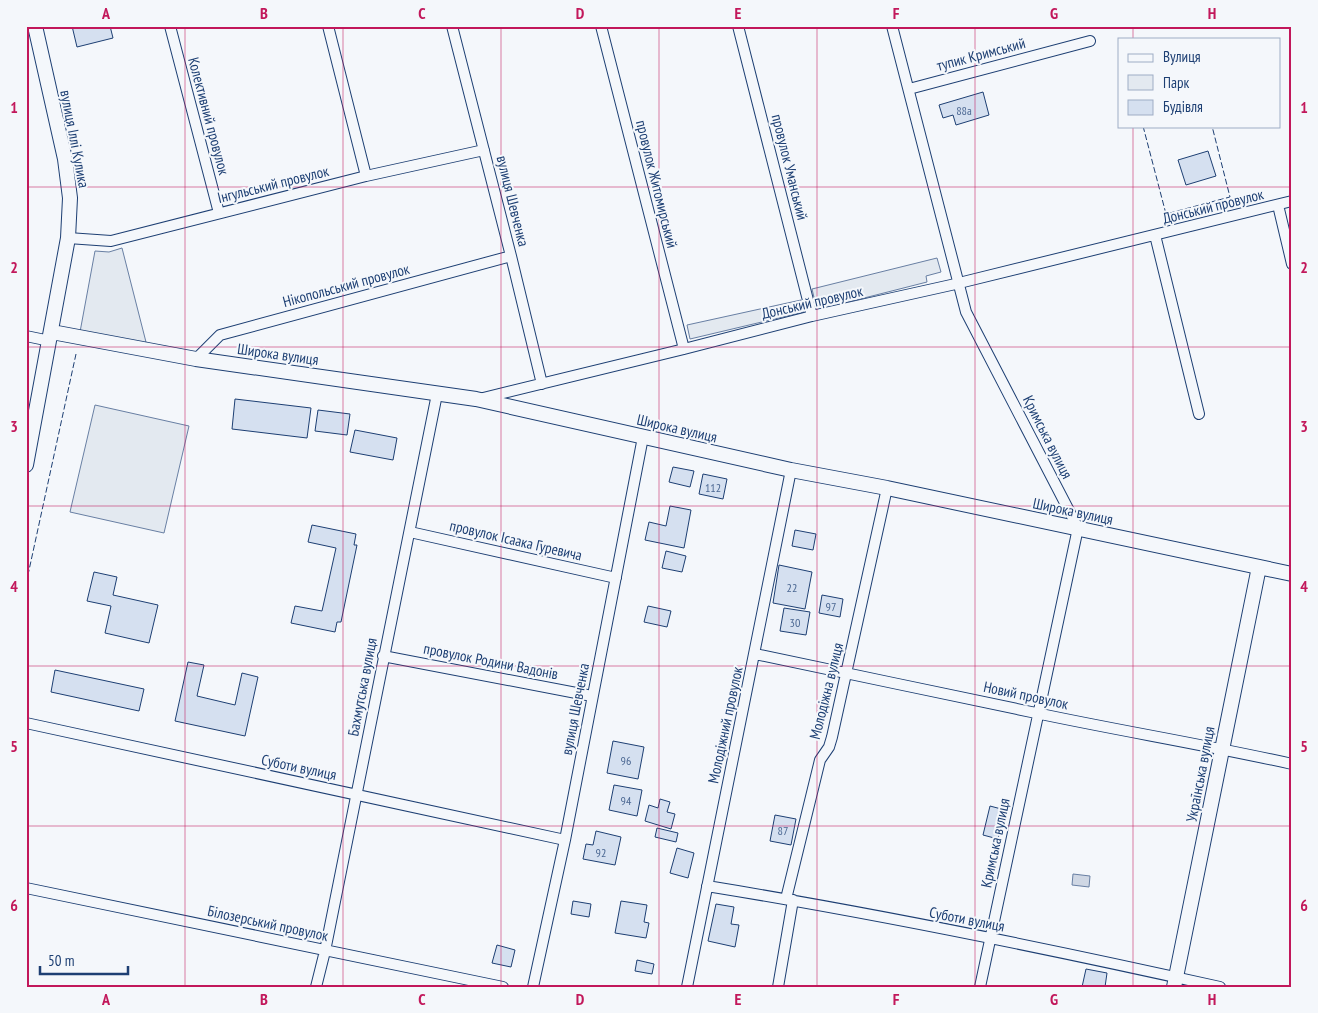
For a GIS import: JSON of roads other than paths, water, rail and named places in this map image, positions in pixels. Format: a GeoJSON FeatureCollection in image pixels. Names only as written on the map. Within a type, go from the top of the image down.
{"type":"FeatureCollection","features":[{"type":"Feature","properties":{"kind":"street","name":"вулиця Іллі Кулика"},"geometry":{"type":"LineString","coordinates":[[26,465],[68,238],[70,198],[65,159],[35,26]]}},
{"type":"Feature","properties":{"kind":"street","name":"Колективний провулок"},"geometry":{"type":"LineString","coordinates":[[170,26],[219,213]]}},
{"type":"Feature","properties":{"kind":"street"},"geometry":{"type":"LineString","coordinates":[[328,26],[366,176]]}},
{"type":"Feature","properties":{"kind":"street","name":"вулиця Шевченка"},"geometry":{"type":"LineString","coordinates":[[452,26],[542,384]]}},
{"type":"Feature","properties":{"kind":"street","name":"провулок Житомирський"},"geometry":{"type":"LineString","coordinates":[[601,26],[684,349]]}},
{"type":"Feature","properties":{"kind":"street","name":"провулок Уманський"},"geometry":{"type":"LineString","coordinates":[[738,26],[812,316]]}},
{"type":"Feature","properties":{"kind":"street","name":"Кримська вулиця"},"geometry":{"type":"LineString","coordinates":[[892,26],[966,312],[1078,528],[980,987]]}},
{"type":"Feature","properties":{"kind":"street","name":"тупик Кримський"},"geometry":{"type":"LineString","coordinates":[[909,89],[1090,41]]}},
{"type":"Feature","properties":{"kind":"street","name":"Інгульський провулок"},"geometry":{"type":"LineString","coordinates":[[68,238],[111,241],[366,176],[484,150]]}},
{"type":"Feature","properties":{"kind":"street","name":"Донський провулок"},"geometry":{"type":"LineString","coordinates":[[476,399],[1292,201]]}},
{"type":"Feature","properties":{"kind":"street","name":"Донський провулок"},"geometry":{"type":"LineString","coordinates":[[1278,205],[1292,264]]}},
{"type":"Feature","properties":{"kind":"street","name":"Донський провулок"},"geometry":{"type":"LineString","coordinates":[[1155,235],[1199,414]]}},
{"type":"Feature","properties":{"kind":"street","name":"Нікопольський провулок"},"geometry":{"type":"LineString","coordinates":[[196,359],[220,335],[511,256]]}},
{"type":"Feature","properties":{"kind":"street","name":"Широка вулиця"},"geometry":{"type":"LineString","coordinates":[[26,336],[51,337],[476,399],[791,470],[887,488],[1292,574]]}},
{"type":"Feature","properties":{"kind":"street","name":"Бахмутська вулиця"},"geometry":{"type":"LineString","coordinates":[[316,987],[325,951],[437,394]]}},
{"type":"Feature","properties":{"kind":"street","name":"вулиця Шевченка"},"geometry":{"type":"LineString","coordinates":[[533,987],[565,840],[643,437]]}},
{"type":"Feature","properties":{"kind":"street","name":"Молодіжний провулок"},"geometry":{"type":"LineString","coordinates":[[687,987],[791,470]]}},
{"type":"Feature","properties":{"kind":"street","name":"Молодіжна вулиця"},"geometry":{"type":"LineString","coordinates":[[778,987],[790,900],[820,760],[831,742],[887,488]]}},
{"type":"Feature","properties":{"kind":"street","name":"провулок Ісаака Гуревича"},"geometry":{"type":"LineString","coordinates":[[410,532],[616,578]]}},
{"type":"Feature","properties":{"kind":"street","name":"Українська вулиця"},"geometry":{"type":"LineString","coordinates":[[1175,982],[1259,567]]}},
{"type":"Feature","properties":{"kind":"street","name":"Новий провулок"},"geometry":{"type":"LineString","coordinates":[[755,654],[847,672],[1037,714],[1222,748],[1292,764]]}},
{"type":"Feature","properties":{"kind":"street","name":"провулок Родини Вадонів"},"geometry":{"type":"LineString","coordinates":[[384,656],[592,696]]}},
{"type":"Feature","properties":{"kind":"street","name":"Суботи вулиця"},"geometry":{"type":"LineString","coordinates":[[26,723],[565,840]]}},
{"type":"Feature","properties":{"kind":"street","name":"Суботи вулиця"},"geometry":{"type":"LineString","coordinates":[[707,886],[790,900],[990,939],[1175,982],[1220,987]]}},
{"type":"Feature","properties":{"kind":"street","name":"Білозерський провулок"},"geometry":{"type":"LineString","coordinates":[[26,888],[503,987]]}}]}
